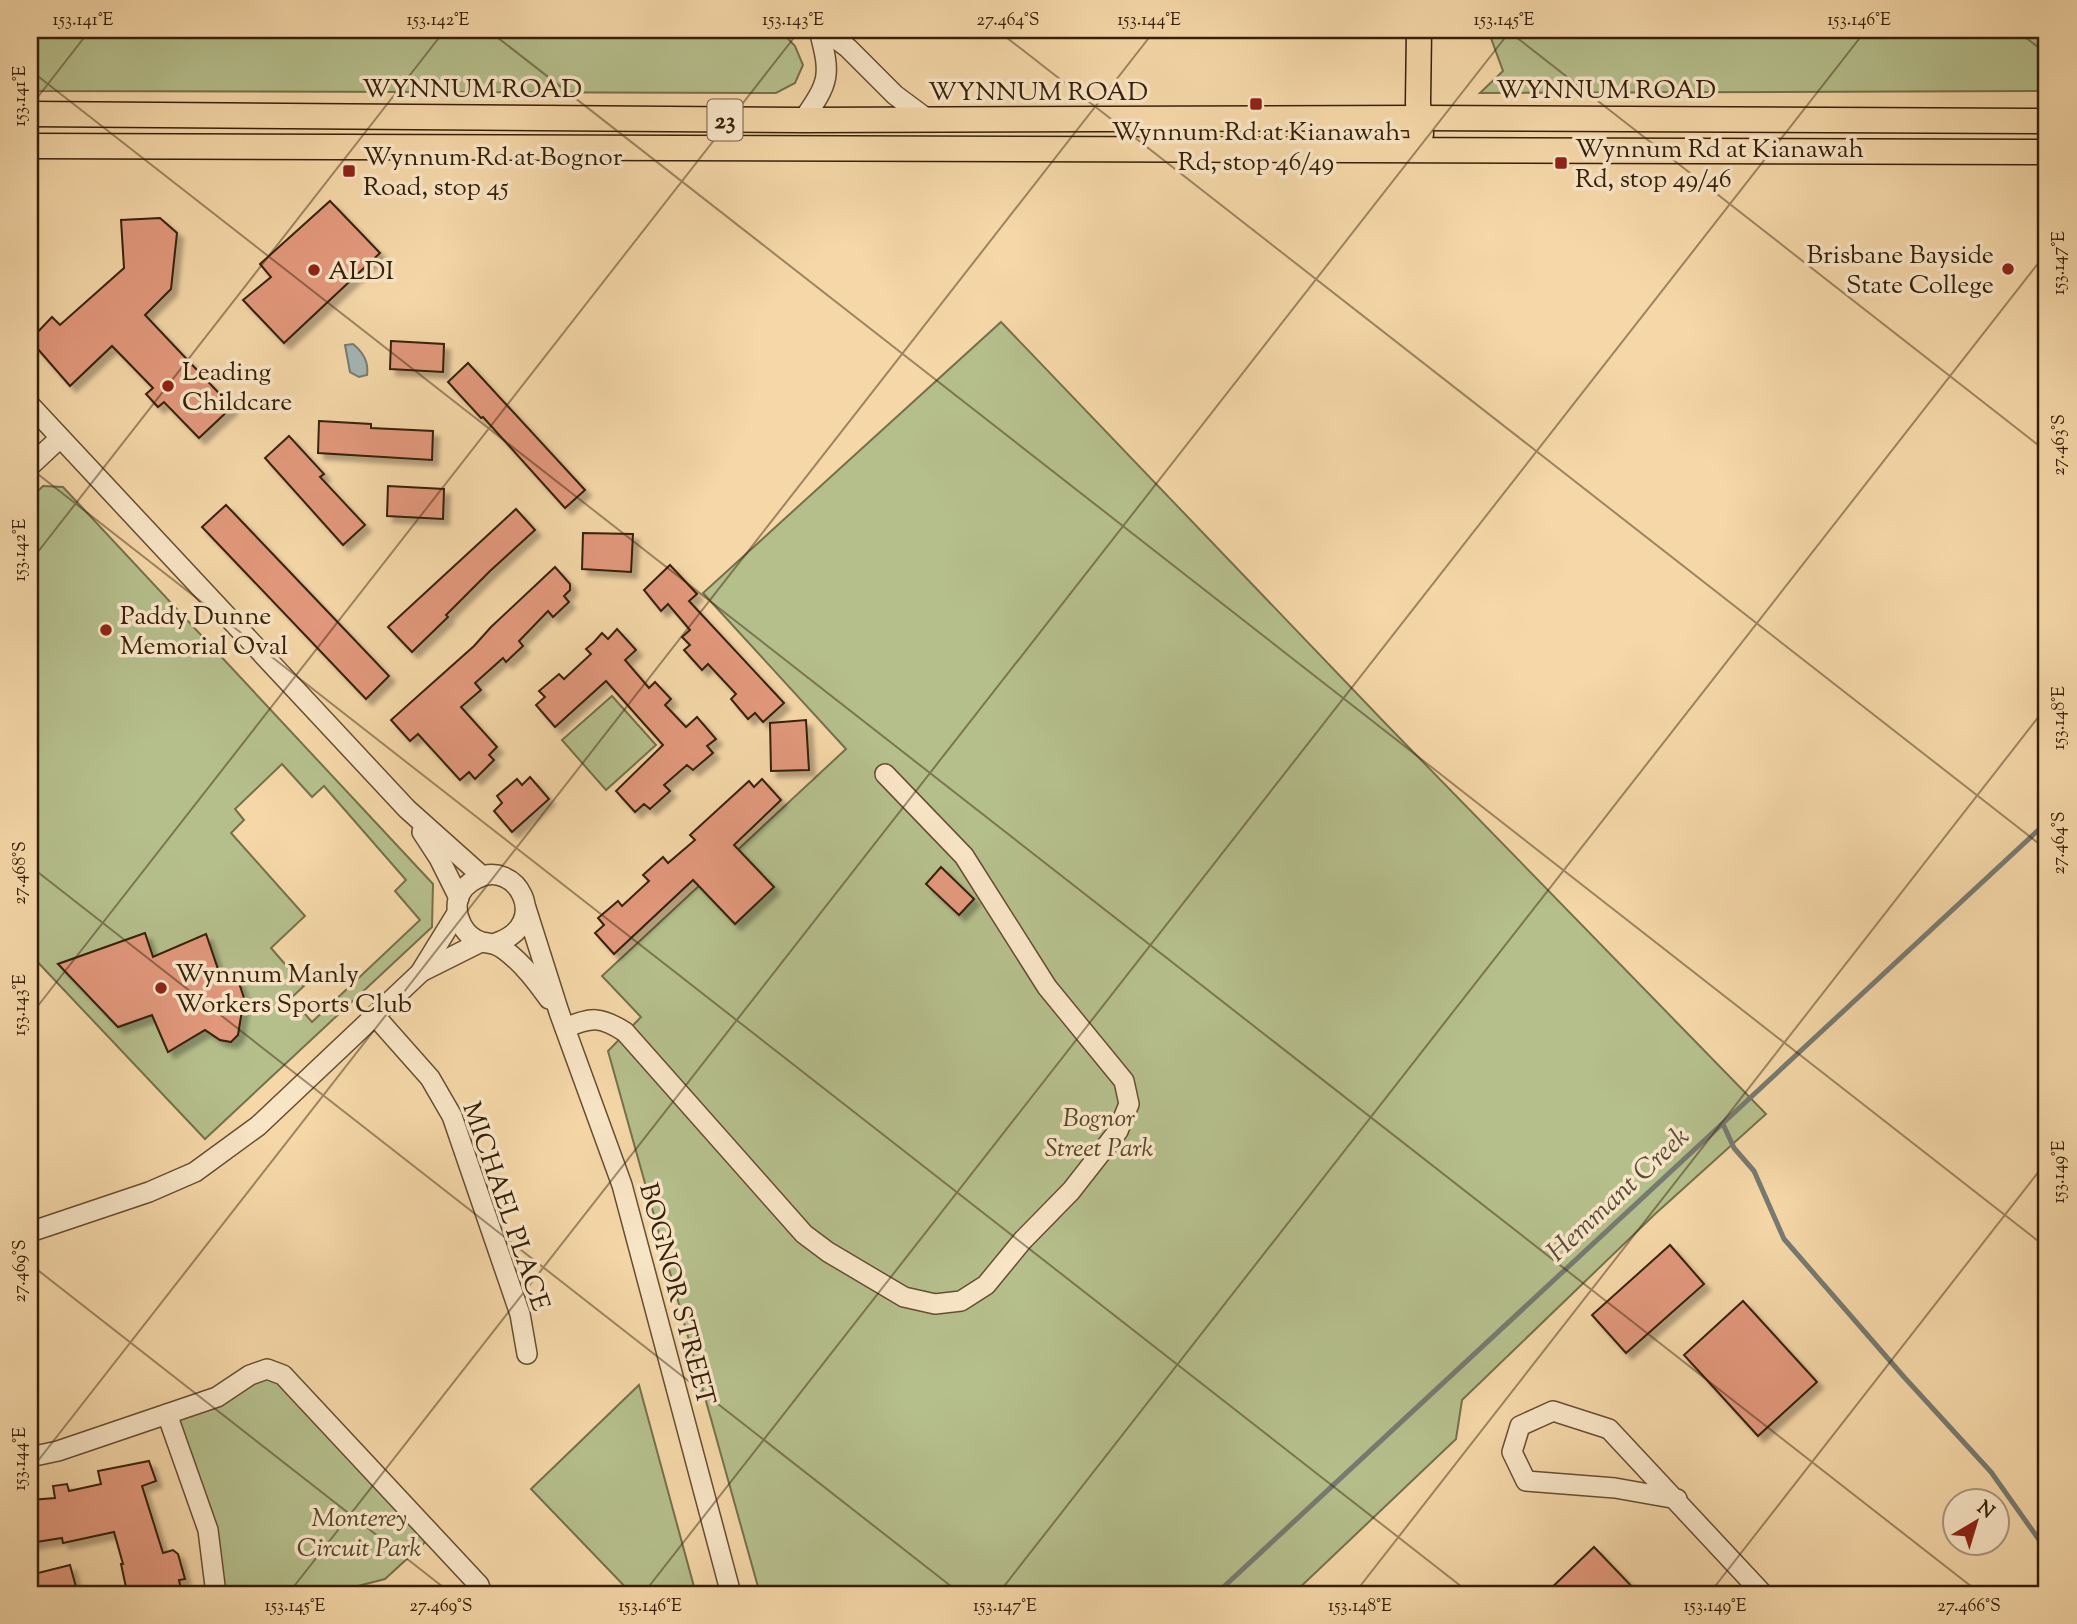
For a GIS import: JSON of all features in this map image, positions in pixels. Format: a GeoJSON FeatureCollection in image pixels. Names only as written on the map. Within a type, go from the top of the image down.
{"type":"FeatureCollection","features":[{"type":"Feature","properties":{"kind":"main road"},"geometry":{"type":"LineString","coordinates":[[1419,30],[1422,149]]}},
{"type":"Feature","properties":{"kind":"main road","name":"WYNNUM ROAD"},"geometry":{"type":"LineString","coordinates":[[30,114],[930,121],[1420,118],[2047,121]]}},
{"type":"Feature","properties":{"kind":"main road","name":"23"},"geometry":{"type":"LineString","coordinates":[[30,146],[2047,152]]}},
{"type":"Feature","properties":{"kind":"street"},"geometry":{"type":"LineString","coordinates":[[803,120],[826,82],[822,30]]}},
{"type":"Feature","properties":{"kind":"street"},"geometry":{"type":"LineString","coordinates":[[822,30],[848,48],[895,95],[930,121]]}},
{"type":"Feature","properties":{"kind":"street","name":"BOGNOR STREET"},"geometry":{"type":"LineString","coordinates":[[30,405],[407,809],[482,876],[496,875],[508,879],[520,890],[562,1020],[622,1185],[731,1594]]}},
{"type":"Feature","properties":{"kind":"street"},"geometry":{"type":"LineString","coordinates":[[30,466],[60,438]]}},
{"type":"Feature","properties":{"kind":"street"},"geometry":{"type":"LineString","coordinates":[[562,1020],[589,1018],[608,1021],[625,1032],[804,1234],[828,1252],[904,1297],[935,1304],[961,1301],[986,1285],[1023,1240],[1071,1191],[1118,1131],[1129,1104],[1125,1081],[1047,987],[964,856],[885,774]]}},
{"type":"Feature","properties":{"kind":"street","name":"BOGNOR STREET"},"geometry":{"type":"LineString","coordinates":[[407,809],[439,858],[458,905],[465,931],[489,942],[526,968],[562,1020]]}},
{"type":"Feature","properties":{"kind":"street"},"geometry":{"type":"LineString","coordinates":[[30,1232],[149,1192],[195,1172],[258,1126],[420,973],[470,882],[482,876]]}},
{"type":"Feature","properties":{"kind":"street"},"geometry":{"type":"LineString","coordinates":[[420,973],[489,942],[515,934],[522,925],[526,908]]}},
{"type":"Feature","properties":{"kind":"street","name":"MICHAEL PLACE"},"geometry":{"type":"LineString","coordinates":[[375,1016],[430,1078],[452,1116],[520,1314],[527,1354]]}},
{"type":"Feature","properties":{"kind":"street"},"geometry":{"type":"LineString","coordinates":[[30,1457],[58,1451],[217,1397],[250,1375],[267,1369],[283,1375],[479,1585],[482,1594]]}},
{"type":"Feature","properties":{"kind":"street"},"geometry":{"type":"LineString","coordinates":[[1676,1499],[1615,1488],[1526,1481],[1512,1452],[1521,1426],[1553,1411],[1609,1429],[1676,1499],[1763,1594]]}},
{"type":"Feature","properties":{"kind":"street"},"geometry":{"type":"LineString","coordinates":[[167,1414],[208,1530],[216,1594]]}},
{"type":"Feature","properties":{"kind":"green space"},"geometry":{"type":"Polygon","coordinates":[[[30,30],[780,30],[795,46],[803,65],[795,83],[776,93],[30,91],[30,30]]]}},
{"type":"Feature","properties":{"kind":"green space"},"geometry":{"type":"Polygon","coordinates":[[[1488,30],[2047,30],[2047,91],[1480,93],[1503,71],[1488,30]]]}},
{"type":"Feature","properties":{"kind":"green space","name":"Bognor Street Park"},"geometry":{"type":"Polygon","coordinates":[[[1001,322],[1386,724],[1766,1114],[1654,1215],[1462,1400],[1456,1439],[1293,1594],[760,1594],[608,1051],[641,1017],[602,976],[846,749],[703,593],[1001,322]]]}},
{"type":"Feature","properties":{"kind":"green space"},"geometry":{"type":"Polygon","coordinates":[[[43,486],[63,487],[433,884],[432,927],[205,1139],[30,954],[30,499],[43,486]],[[282,764],[235,809],[244,820],[231,833],[305,916],[271,948],[304,986],[291,998],[312,1022],[420,920],[395,891],[406,880],[324,786],[312,797],[282,764]],[[145,933],[58,964],[118,1027],[152,1015],[168,1051],[205,1030],[220,1040],[231,1042],[235,972],[221,978],[206,934],[153,957],[145,933]]]}},
{"type":"Feature","properties":{"kind":"green space"},"geometry":{"type":"Polygon","coordinates":[[[612,696],[656,745],[606,790],[562,740],[612,696]]]}},
{"type":"Feature","properties":{"kind":"green space","name":"Monterey Circuit Park"},"geometry":{"type":"Polygon","coordinates":[[[267,1369],[433,1535],[385,1579],[327,1594],[216,1594],[167,1414],[267,1369]]]}},
{"type":"Feature","properties":{"kind":"green space"},"geometry":{"type":"Polygon","coordinates":[[[639,1385],[696,1594],[632,1594],[531,1489],[639,1385]]]}},
{"type":"Feature","properties":{"kind":"shaded area"},"geometry":{"type":"Polygon","coordinates":[[[353,344],[364,358],[367,375],[359,377],[350,372],[345,345],[353,344]]]}},
{"type":"Feature","properties":{"kind":"building","name":"ALDI"},"geometry":{"type":"Polygon","coordinates":[[[330,201],[380,253],[284,343],[243,300],[271,277],[260,264],[330,201]]]}},
{"type":"Feature","properties":{"kind":"building"},"geometry":{"type":"Polygon","coordinates":[[[160,218],[177,233],[171,289],[145,315],[232,407],[199,438],[164,402],[158,407],[146,394],[153,388],[112,346],[70,386],[30,340],[52,317],[60,325],[124,268],[121,220],[160,218]]]}},
{"type":"Feature","properties":{"kind":"building"},"geometry":{"type":"Polygon","coordinates":[[[391,341],[444,344],[443,372],[390,369],[391,341]]]}},
{"type":"Feature","properties":{"kind":"building"},"geometry":{"type":"Polygon","coordinates":[[[468,363],[585,490],[565,508],[448,382],[468,363]]]}},
{"type":"Feature","properties":{"kind":"building"},"geometry":{"type":"Polygon","coordinates":[[[319,421],[371,424],[371,428],[433,431],[432,460],[318,453],[319,421]]]}},
{"type":"Feature","properties":{"kind":"building"},"geometry":{"type":"Polygon","coordinates":[[[289,436],[324,474],[320,477],[365,525],[343,545],[265,458],[289,436]]]}},
{"type":"Feature","properties":{"kind":"building"},"geometry":{"type":"Polygon","coordinates":[[[388,486],[444,489],[443,519],[387,516],[388,486]]]}},
{"type":"Feature","properties":{"kind":"building"},"geometry":{"type":"Polygon","coordinates":[[[226,505],[389,676],[366,699],[202,527],[226,505]]]}},
{"type":"Feature","properties":{"kind":"building"},"geometry":{"type":"Polygon","coordinates":[[[516,509],[535,530],[490,571],[412,652],[388,627],[516,509]]]}},
{"type":"Feature","properties":{"kind":"building"},"geometry":{"type":"Polygon","coordinates":[[[583,533],[633,534],[631,572],[582,569],[583,533]]]}},
{"type":"Feature","properties":{"kind":"building"},"geometry":{"type":"Polygon","coordinates":[[[670,565],[697,594],[689,601],[784,703],[763,722],[755,713],[748,719],[731,699],[736,694],[708,664],[702,670],[684,650],[690,645],[682,637],[690,630],[668,604],[661,611],[644,590],[670,565]]]}},
{"type":"Feature","properties":{"kind":"building"},"geometry":{"type":"Polygon","coordinates":[[[555,567],[570,584],[570,590],[564,596],[569,602],[553,617],[548,611],[519,641],[523,646],[506,662],[503,658],[475,683],[481,690],[461,707],[497,747],[489,755],[494,760],[475,779],[469,772],[460,780],[418,734],[410,741],[391,720],[474,646],[555,567]]]}},
{"type":"Feature","properties":{"kind":"building"},"geometry":{"type":"Polygon","coordinates":[[[617,629],[636,650],[625,660],[649,688],[655,682],[671,699],[665,705],[686,727],[697,717],[716,739],[707,746],[713,753],[693,770],[687,765],[664,785],[670,791],[650,809],[644,804],[635,812],[616,791],[663,745],[606,681],[555,727],[536,705],[545,697],[539,691],[559,674],[564,679],[591,654],[586,649],[602,633],[608,639],[617,629]]]}},
{"type":"Feature","properties":{"kind":"building"},"geometry":{"type":"Polygon","coordinates":[[[806,720],[809,770],[771,771],[770,723],[806,720]]]}},
{"type":"Feature","properties":{"kind":"building"},"geometry":{"type":"Polygon","coordinates":[[[530,777],[549,799],[512,832],[494,811],[502,803],[497,796],[517,779],[522,785],[530,777]]]}},
{"type":"Feature","properties":{"kind":"building"},"geometry":{"type":"Polygon","coordinates":[[[762,779],[781,800],[734,845],[774,887],[735,924],[693,880],[614,954],[595,933],[604,925],[598,918],[618,901],[622,906],[649,881],[643,875],[663,857],[668,863],[695,840],[690,835],[749,781],[754,787],[762,779]]]}},
{"type":"Feature","properties":{"kind":"building"},"geometry":{"type":"Polygon","coordinates":[[[941,867],[974,899],[959,915],[926,884],[941,867]]]}},
{"type":"Feature","properties":{"kind":"building","name":"Wynnum Manly Workers Sports Club"},"geometry":{"type":"Polygon","coordinates":[[[145,933],[153,957],[206,934],[221,978],[235,971],[244,998],[238,1035],[231,1042],[220,1040],[205,1030],[168,1052],[152,1015],[118,1027],[58,964],[145,933]]]}},
{"type":"Feature","properties":{"kind":"building"},"geometry":{"type":"Polygon","coordinates":[[[1670,1245],[1704,1284],[1626,1353],[1592,1315],[1670,1245]]]}},
{"type":"Feature","properties":{"kind":"building"},"geometry":{"type":"Polygon","coordinates":[[[1743,1301],[1817,1382],[1758,1436],[1684,1355],[1743,1301]]]}},
{"type":"Feature","properties":{"kind":"building"},"geometry":{"type":"Polygon","coordinates":[[[149,1461],[156,1481],[142,1486],[163,1553],[173,1550],[178,1554],[185,1579],[179,1580],[182,1594],[140,1594],[139,1590],[127,1592],[114,1532],[63,1543],[62,1538],[30,1543],[30,1500],[55,1498],[53,1486],[67,1484],[69,1491],[101,1484],[98,1471],[149,1461]]]}},
{"type":"Feature","properties":{"kind":"building"},"geometry":{"type":"Polygon","coordinates":[[[1594,1547],[1639,1594],[1545,1594],[1594,1547]]]}},
{"type":"Feature","properties":{"kind":"building"},"geometry":{"type":"Polygon","coordinates":[[[70,1565],[76,1587],[56,1592],[57,1594],[30,1594],[30,1575],[70,1565]]]}},
{"type":"Feature","properties":{"kind":"waterway","name":"Hemmant Creek"},"geometry":{"type":"LineString","coordinates":[[1216,1594],[2047,822]]}},
{"type":"Feature","properties":{"kind":"waterway"},"geometry":{"type":"LineString","coordinates":[[1723,1124],[1734,1148],[1754,1171],[1784,1239],[1991,1472],[2047,1551]]}},
{"type":"Feature","properties":{"kind":"place","name":"Wynnum Rd at Kianawah Rd, stop 46/49"},"geometry":{"type":"Point","coordinates":[1256,104]}},
{"type":"Feature","properties":{"kind":"place","name":"Wynnum Rd at Kianawah Rd, stop 49/46"},"geometry":{"type":"Point","coordinates":[1561,163]}},
{"type":"Feature","properties":{"kind":"place","name":"Wynnum Rd at Bognor Road, stop 45"},"geometry":{"type":"Point","coordinates":[349,171]}},
{"type":"Feature","properties":{"kind":"place","name":"Brisbane Bayside State College"},"geometry":{"type":"Point","coordinates":[2008,269]}},
{"type":"Feature","properties":{"kind":"place","name":"ALDI"},"geometry":{"type":"Point","coordinates":[314,270]}},
{"type":"Feature","properties":{"kind":"place","name":"Leading Childcare"},"geometry":{"type":"Point","coordinates":[168,386]}},
{"type":"Feature","properties":{"kind":"place","name":"Paddy Dunne Memorial Oval"},"geometry":{"type":"Point","coordinates":[106,630]}},
{"type":"Feature","properties":{"kind":"place","name":"Wynnum Manly Workers Sports Club"},"geometry":{"type":"Point","coordinates":[161,988]}}]}
